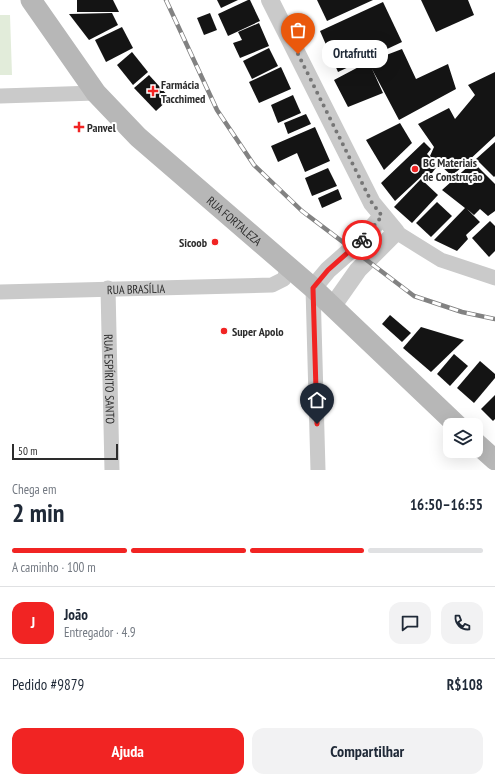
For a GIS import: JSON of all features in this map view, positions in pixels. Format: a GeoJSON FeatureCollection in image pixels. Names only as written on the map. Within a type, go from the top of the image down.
{"type":"FeatureCollection","features":[{"type":"Feature","properties":{"kind":"main road","name":"RUA FORTALEZA"},"geometry":{"type":"LineString","coordinates":[[31,0],[96,92],[138,137],[310,286],[450,418]]}},
{"type":"Feature","properties":{"kind":"main road"},"geometry":{"type":"LineString","coordinates":[[483,449],[495,460]]}},
{"type":"Feature","properties":{"kind":"street"},"geometry":{"type":"LineString","coordinates":[[270,0],[372,203],[382,216],[396,232],[441,260],[495,278]]}},
{"type":"Feature","properties":{"kind":"street"},"geometry":{"type":"LineString","coordinates":[[0,96],[96,92]]}},
{"type":"Feature","properties":{"kind":"street"},"geometry":{"type":"LineString","coordinates":[[318,470],[310,286],[362,240],[382,216]]}},
{"type":"Feature","properties":{"kind":"street"},"geometry":{"type":"LineString","coordinates":[[332,307],[358,270],[396,232]]}},
{"type":"Feature","properties":{"kind":"street"},"geometry":{"type":"LineString","coordinates":[[272,285],[284,279],[288,267]]}},
{"type":"Feature","properties":{"kind":"street","name":"RUA BRASÍLIA"},"geometry":{"type":"LineString","coordinates":[[0,292],[108,288],[272,285],[310,286]]}},
{"type":"Feature","properties":{"kind":"street","name":"RUA ESPÍRITO SANTO"},"geometry":{"type":"LineString","coordinates":[[108,288],[112,470]]}},
{"type":"Feature","properties":{"kind":"green space"},"geometry":{"type":"Polygon","coordinates":[[[0,15],[10,15],[12,75],[0,75],[0,15]]]}},
{"type":"Feature","properties":{"kind":"building"},"geometry":{"type":"Polygon","coordinates":[[[77,0],[113,0],[119,12],[77,12],[77,0]]]}},
{"type":"Feature","properties":{"kind":"building"},"geometry":{"type":"Polygon","coordinates":[[[217,0],[238,0],[221,8],[217,0]]]}},
{"type":"Feature","properties":{"kind":"building"},"geometry":{"type":"Polygon","coordinates":[[[250,0],[260,21],[228,36],[218,14],[250,0]]]}},
{"type":"Feature","properties":{"kind":"building"},"geometry":{"type":"Polygon","coordinates":[[[317,0],[373,0],[327,21],[317,0]]]}},
{"type":"Feature","properties":{"kind":"building"},"geometry":{"type":"Polygon","coordinates":[[[421,0],[468,0],[474,15],[436,32],[421,0]]]}},
{"type":"Feature","properties":{"kind":"building"},"geometry":{"type":"Polygon","coordinates":[[[383,2],[402,42],[338,72],[320,31],[383,2]]]}},
{"type":"Feature","properties":{"kind":"building"},"geometry":{"type":"Polygon","coordinates":[[[112,13],[118,25],[89,40],[69,14],[112,13]]]}},
{"type":"Feature","properties":{"kind":"building"},"geometry":{"type":"Polygon","coordinates":[[[210,13],[217,30],[204,35],[197,18],[210,13]]]}},
{"type":"Feature","properties":{"kind":"building"},"geometry":{"type":"Polygon","coordinates":[[[259,23],[269,46],[240,58],[233,43],[242,40],[238,32],[259,23]]]}},
{"type":"Feature","properties":{"kind":"building"},"geometry":{"type":"Polygon","coordinates":[[[122,27],[133,48],[106,62],[95,40],[122,27]]]}},
{"type":"Feature","properties":{"kind":"building"},"geometry":{"type":"Polygon","coordinates":[[[269,48],[278,66],[252,79],[243,61],[269,48]]]}},
{"type":"Feature","properties":{"kind":"building"},"geometry":{"type":"Polygon","coordinates":[[[402,49],[416,79],[448,64],[456,89],[399,120],[372,69],[383,93],[348,107],[334,80],[368,62],[402,49]]]}},
{"type":"Feature","properties":{"kind":"building"},"geometry":{"type":"Polygon","coordinates":[[[132,52],[148,72],[133,85],[117,65],[132,52]]]}},
{"type":"Feature","properties":{"kind":"building"},"geometry":{"type":"Polygon","coordinates":[[[281,67],[291,89],[259,103],[249,82],[281,67]]]}},
{"type":"Feature","properties":{"kind":"building"},"geometry":{"type":"Polygon","coordinates":[[[495,72],[495,136],[452,176],[430,156],[434,147],[418,124],[449,108],[455,119],[475,95],[468,85],[495,72]]]}},
{"type":"Feature","properties":{"kind":"building"},"geometry":{"type":"Polygon","coordinates":[[[149,75],[170,98],[156,111],[134,88],[149,75]]]}},
{"type":"Feature","properties":{"kind":"building"},"geometry":{"type":"Polygon","coordinates":[[[293,95],[301,113],[278,123],[271,105],[293,95]]]}},
{"type":"Feature","properties":{"kind":"building"},"geometry":{"type":"Polygon","coordinates":[[[306,114],[311,124],[288,134],[284,123],[306,114]]]}},
{"type":"Feature","properties":{"kind":"building"},"geometry":{"type":"Polygon","coordinates":[[[400,123],[412,143],[384,170],[366,140],[400,123]]]}},
{"type":"Feature","properties":{"kind":"building"},"geometry":{"type":"Polygon","coordinates":[[[315,127],[330,161],[305,172],[297,153],[278,162],[271,146],[315,127]]]}},
{"type":"Feature","properties":{"kind":"building","name":"BG Materiais de Construção"},"geometry":{"type":"Polygon","coordinates":[[[424,142],[431,149],[427,154],[438,165],[429,177],[425,173],[395,201],[381,183],[424,142]]]}},
{"type":"Feature","properties":{"kind":"building"},"geometry":{"type":"Polygon","coordinates":[[[495,142],[495,176],[494,177],[476,159],[495,142]]]}},
{"type":"Feature","properties":{"kind":"building"},"geometry":{"type":"Polygon","coordinates":[[[473,162],[495,184],[495,211],[488,216],[480,209],[474,215],[467,209],[480,222],[466,235],[468,239],[457,251],[434,240],[465,208],[442,190],[473,162]]]}},
{"type":"Feature","properties":{"kind":"building"},"geometry":{"type":"Polygon","coordinates":[[[328,168],[337,186],[312,196],[305,178],[328,168]]]}},
{"type":"Feature","properties":{"kind":"building"},"geometry":{"type":"Polygon","coordinates":[[[421,179],[438,195],[412,223],[394,207],[421,179]]]}},
{"type":"Feature","properties":{"kind":"building"},"geometry":{"type":"Polygon","coordinates":[[[338,189],[342,199],[322,208],[318,198],[338,189]]]}},
{"type":"Feature","properties":{"kind":"building"},"geometry":{"type":"Polygon","coordinates":[[[437,202],[452,216],[431,237],[416,223],[437,202]]]}},
{"type":"Feature","properties":{"kind":"building"},"geometry":{"type":"Polygon","coordinates":[[[490,221],[495,226],[495,251],[489,257],[472,238],[490,221]]]}},
{"type":"Feature","properties":{"kind":"building"},"geometry":{"type":"Polygon","coordinates":[[[390,315],[411,333],[402,342],[382,324],[390,315]]]}},
{"type":"Feature","properties":{"kind":"building"},"geometry":{"type":"Polygon","coordinates":[[[421,327],[464,340],[431,372],[403,348],[421,327]]]}},
{"type":"Feature","properties":{"kind":"building"},"geometry":{"type":"Polygon","coordinates":[[[454,354],[468,366],[450,386],[437,374],[454,354]]]}},
{"type":"Feature","properties":{"kind":"building"},"geometry":{"type":"Polygon","coordinates":[[[480,361],[495,374],[495,378],[474,403],[457,388],[480,361]]]}},
{"type":"Feature","properties":{"kind":"building"},"geometry":{"type":"Polygon","coordinates":[[[495,395],[495,419],[493,421],[481,409],[495,395]]]}},
{"type":"Feature","properties":{"kind":"railway"},"geometry":{"type":"LineString","coordinates":[[166,0],[217,110],[254,165],[302,211],[414,296],[462,312],[495,319]]}},
{"type":"Feature","properties":{"kind":"way so far"},"geometry":{"type":"LineString","coordinates":[[298,54],[372,203],[382,216],[362,240]]}},
{"type":"Feature","properties":{"kind":"place","name":"Ortafrutti"},"geometry":{"type":"Point","coordinates":[298,54]}},
{"type":"Feature","properties":{"kind":"place","name":"Farmácia Tacchimed"},"geometry":{"type":"Point","coordinates":[153,91]}},
{"type":"Feature","properties":{"kind":"place","name":"Panvel"},"geometry":{"type":"Point","coordinates":[79,127]}},
{"type":"Feature","properties":{"kind":"place","name":"BG Materiais de Construção"},"geometry":{"type":"Point","coordinates":[415,169]}},
{"type":"Feature","properties":{"kind":"place","name":"Sicoob"},"geometry":{"type":"Point","coordinates":[215,242]}},
{"type":"Feature","properties":{"kind":"place","name":"Super Apolo"},"geometry":{"type":"Point","coordinates":[224,331]}},
{"type":"Feature","properties":{"kind":"route"},"geometry":{"type":"LineString","coordinates":[[317,424],[313,288],[328,270],[362,240]]}}]}
